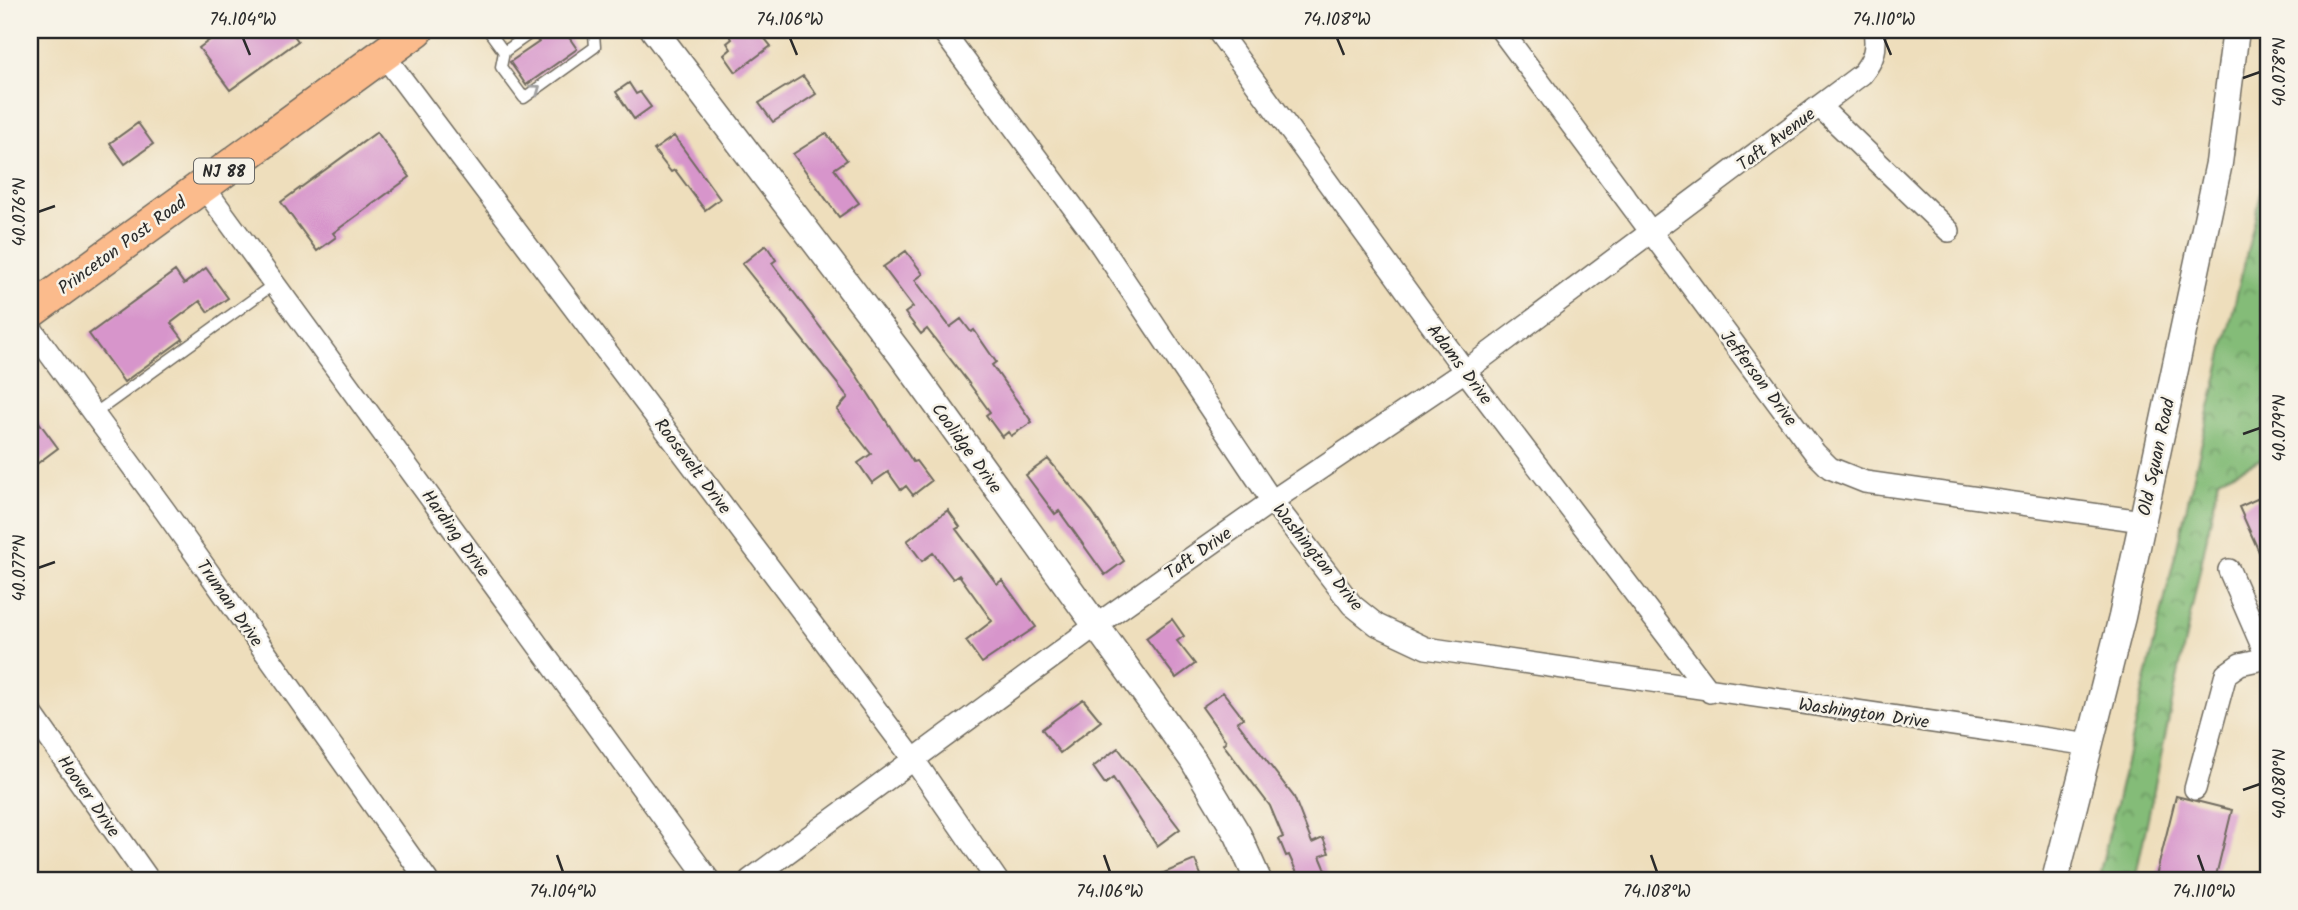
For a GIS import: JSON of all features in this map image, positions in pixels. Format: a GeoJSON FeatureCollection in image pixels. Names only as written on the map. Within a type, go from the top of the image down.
{"type":"FeatureCollection","features":[{"type":"Feature","properties":{"kind":"main road","name":"Princeton Post Road"},"geometry":{"type":"LineString","coordinates":[[30,312],[417,30]]}},
{"type":"Feature","properties":{"kind":"street","name":"Coolidge Drive"},"geometry":{"type":"LineString","coordinates":[[654,30],[901,355],[1192,760],[1238,835],[1258,880]]}},
{"type":"Feature","properties":{"kind":"street","name":"Washington Drive"},"geometry":{"type":"LineString","coordinates":[[942,30],[1096,238],[1272,501],[1352,605],[1377,625],[1401,639],[1426,648],[1710,692],[2090,745]]}},
{"type":"Feature","properties":{"kind":"street","name":"Adams Drive"},"geometry":{"type":"LineString","coordinates":[[1217,30],[1465,371],[1710,692]]}},
{"type":"Feature","properties":{"kind":"street","name":"Jefferson Drive"},"geometry":{"type":"LineString","coordinates":[[1501,30],[1815,453],[1830,468],[1865,482],[2142,521]]}},
{"type":"Feature","properties":{"kind":"street","name":"Taft Avenue"},"geometry":{"type":"LineString","coordinates":[[1650,233],[1862,74],[1874,59],[1874,30]]}},
{"type":"Feature","properties":{"kind":"street","name":"Old Squan Road"},"geometry":{"type":"LineString","coordinates":[[2055,880],[2090,745],[2142,521],[2217,172],[2236,30]]}},
{"type":"Feature","properties":{"kind":"street","name":"Roosevelt Drive"},"geometry":{"type":"LineString","coordinates":[[383,54],[914,760],[997,880]]}},
{"type":"Feature","properties":{"kind":"street"},"geometry":{"type":"LineString","coordinates":[[1819,106],[1949,231]]}},
{"type":"Feature","properties":{"kind":"street","name":"Harding Drive"},"geometry":{"type":"LineString","coordinates":[[203,187],[709,880]]}},
{"type":"Feature","properties":{"kind":"street","name":"Taft Drive"},"geometry":{"type":"LineString","coordinates":[[750,880],[1095,626],[1272,501],[1465,371],[1650,233]]}},
{"type":"Feature","properties":{"kind":"street","name":"Truman Drive"},"geometry":{"type":"LineString","coordinates":[[30,327],[427,880]]}},
{"type":"Feature","properties":{"kind":"street"},"geometry":{"type":"LineString","coordinates":[[2195,789],[2226,674],[2240,664],[2268,659],[2229,570]]}},
{"type":"Feature","properties":{"kind":"street","name":"Hoover Drive"},"geometry":{"type":"LineString","coordinates":[[30,711],[149,880]]}},
{"type":"Feature","properties":{"kind":"lane"},"geometry":{"type":"LineString","coordinates":[[494,32],[504,52],[501,67],[524,98],[595,47],[594,31]]}},
{"type":"Feature","properties":{"kind":"lane"},"geometry":{"type":"LineString","coordinates":[[504,52],[531,32]]}},
{"type":"Feature","properties":{"kind":"lane"},"geometry":{"type":"LineString","coordinates":[[94,414],[274,284]]}},
{"type":"Feature","properties":{"kind":"green space"},"geometry":{"type":"Polygon","coordinates":[[[2268,126],[2268,456],[2219,479],[2135,880],[2098,880],[2261,193],[2268,126]]]}},
{"type":"Feature","properties":{"kind":"building"},"geometry":{"type":"Polygon","coordinates":[[[223,30],[290,30],[298,41],[230,90],[199,48],[223,30]]]}},
{"type":"Feature","properties":{"kind":"building"},"geometry":{"type":"Polygon","coordinates":[[[539,30],[564,30],[577,49],[526,85],[510,62],[539,42],[536,39],[539,30]]]}},
{"type":"Feature","properties":{"kind":"building"},"geometry":{"type":"Polygon","coordinates":[[[726,30],[758,30],[771,46],[736,72],[724,55],[731,49],[727,43],[732,39],[726,30]]]}},
{"type":"Feature","properties":{"kind":"building"},"geometry":{"type":"Polygon","coordinates":[[[803,76],[816,94],[773,122],[759,103],[803,76]]]}},
{"type":"Feature","properties":{"kind":"building"},"geometry":{"type":"Polygon","coordinates":[[[629,83],[636,94],[640,92],[651,107],[634,119],[616,92],[629,83]]]}},
{"type":"Feature","properties":{"kind":"building"},"geometry":{"type":"Polygon","coordinates":[[[138,123],[153,144],[125,164],[110,143],[138,123]]]}},
{"type":"Feature","properties":{"kind":"building"},"geometry":{"type":"Polygon","coordinates":[[[377,132],[410,177],[333,233],[336,237],[317,251],[281,202],[377,132]]]}},
{"type":"Feature","properties":{"kind":"building"},"geometry":{"type":"Polygon","coordinates":[[[826,133],[847,160],[834,169],[859,203],[839,217],[793,154],[826,133]]]}},
{"type":"Feature","properties":{"kind":"building"},"geometry":{"type":"Polygon","coordinates":[[[674,136],[720,199],[705,210],[675,170],[671,172],[654,150],[674,136]]]}},
{"type":"Feature","properties":{"kind":"building"},"geometry":{"type":"Polygon","coordinates":[[[766,245],[776,260],[772,263],[855,373],[913,462],[916,461],[931,481],[913,495],[906,486],[901,490],[888,472],[872,483],[858,463],[871,454],[837,410],[848,397],[742,264],[766,245]]]}},
{"type":"Feature","properties":{"kind":"building"},"geometry":{"type":"Polygon","coordinates":[[[906,251],[923,274],[915,280],[950,327],[961,319],[971,332],[974,330],[996,362],[992,365],[1032,422],[1011,436],[1008,432],[1002,437],[986,415],[990,412],[927,329],[921,334],[905,313],[913,307],[883,267],[906,251]]]}},
{"type":"Feature","properties":{"kind":"building"},"geometry":{"type":"Polygon","coordinates":[[[206,268],[228,298],[208,312],[200,301],[171,323],[183,339],[124,382],[89,334],[175,271],[184,284],[206,268]]]}},
{"type":"Feature","properties":{"kind":"building"},"geometry":{"type":"Polygon","coordinates":[[[30,410],[58,448],[30,469],[30,410]]]}},
{"type":"Feature","properties":{"kind":"building"},"geometry":{"type":"Polygon","coordinates":[[[1048,459],[1092,511],[1124,561],[1105,575],[1059,511],[1055,514],[1026,475],[1048,459]]]}},
{"type":"Feature","properties":{"kind":"building"},"geometry":{"type":"Polygon","coordinates":[[[2268,494],[2268,572],[2239,507],[2268,494]]]}},
{"type":"Feature","properties":{"kind":"building"},"geometry":{"type":"Polygon","coordinates":[[[948,510],[960,527],[956,529],[997,584],[1002,580],[1036,627],[982,663],[966,641],[992,621],[959,575],[953,579],[933,553],[922,561],[907,541],[948,510]]]}},
{"type":"Feature","properties":{"kind":"building"},"geometry":{"type":"Polygon","coordinates":[[[1172,619],[1184,636],[1177,641],[1195,664],[1176,678],[1146,638],[1172,619]]]}},
{"type":"Feature","properties":{"kind":"building"},"geometry":{"type":"Polygon","coordinates":[[[1223,692],[1243,718],[1237,722],[1294,797],[1312,843],[1323,838],[1329,853],[1320,856],[1330,880],[1300,880],[1289,855],[1286,856],[1279,839],[1283,837],[1270,806],[1223,744],[1226,741],[1202,707],[1223,692]]]}},
{"type":"Feature","properties":{"kind":"building"},"geometry":{"type":"Polygon","coordinates":[[[1083,699],[1101,721],[1060,753],[1042,729],[1083,699]]]}},
{"type":"Feature","properties":{"kind":"building"},"geometry":{"type":"Polygon","coordinates":[[[1118,748],[1180,829],[1157,846],[1113,778],[1105,784],[1093,767],[1118,748]]]}},
{"type":"Feature","properties":{"kind":"building"},"geometry":{"type":"Polygon","coordinates":[[[2176,796],[2232,810],[2215,880],[2155,880],[2176,796]]]}},
{"type":"Feature","properties":{"kind":"building"},"geometry":{"type":"Polygon","coordinates":[[[1195,860],[1203,880],[1147,880],[1195,860]]]}}]}
